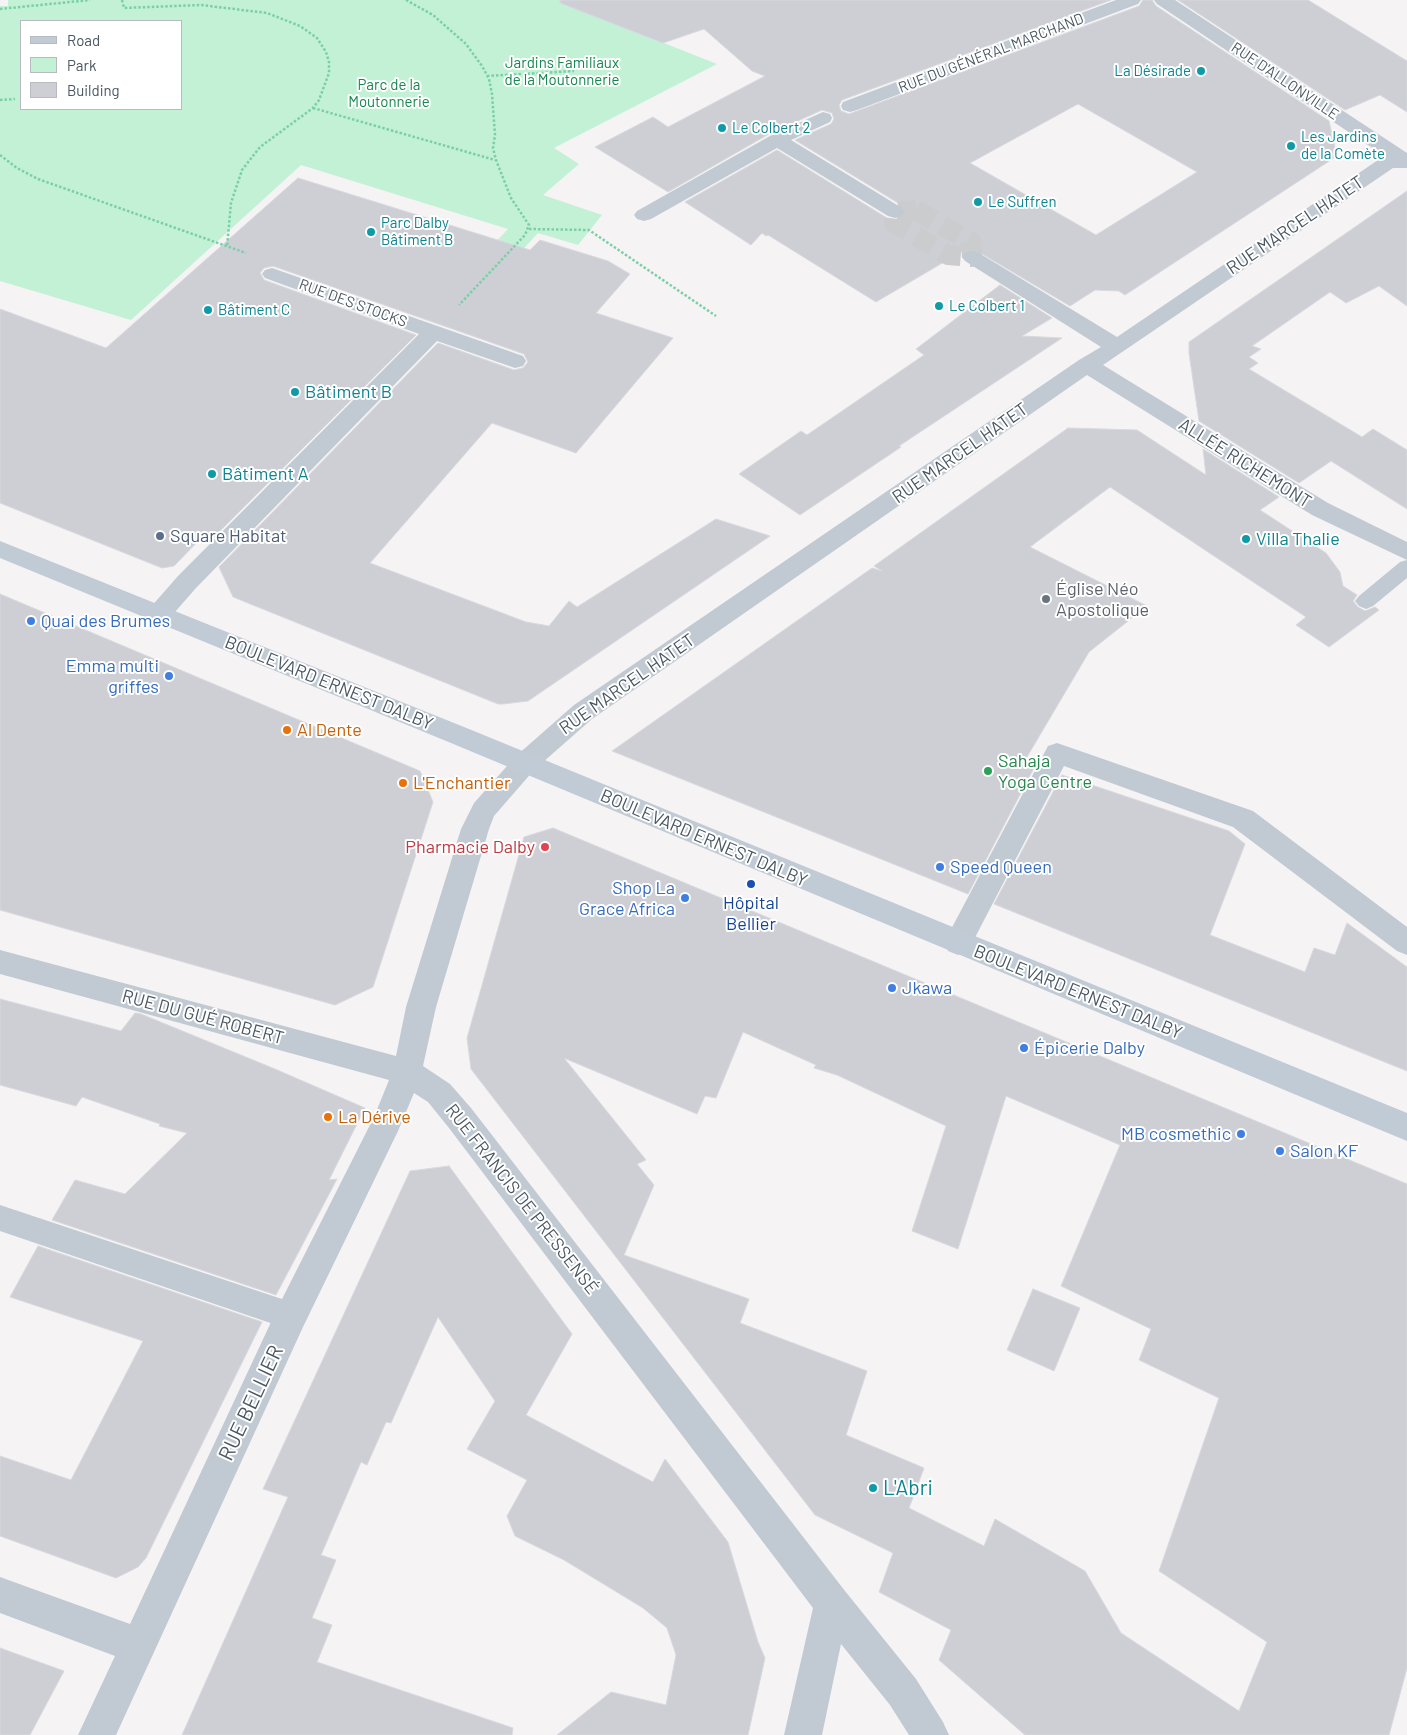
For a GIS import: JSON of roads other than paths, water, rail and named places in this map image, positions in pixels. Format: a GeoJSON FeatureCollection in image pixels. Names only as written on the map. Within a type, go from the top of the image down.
{"type":"FeatureCollection","features":[{"type":"Feature","properties":{"kind":"street","name":"RUE DU GÉNÉRAL MARCHAND"},"geometry":{"type":"LineString","coordinates":[[850,106],[1132,0]]}},
{"type":"Feature","properties":{"kind":"street","name":"RUE D'ALLONVILLE"},"geometry":{"type":"LineString","coordinates":[[1162,0],[1406,161]]}},
{"type":"Feature","properties":{"kind":"street"},"geometry":{"type":"LineString","coordinates":[[644,214],[777,140],[823,118]]}},
{"type":"Feature","properties":{"kind":"street"},"geometry":{"type":"LineString","coordinates":[[777,140],[895,212]]}},
{"type":"Feature","properties":{"kind":"street","name":"RUE MARCEL HATET"},"geometry":{"type":"LineString","coordinates":[[524,763],[583,712],[1087,365],[1117,347],[1388,162],[1406,161]]}},
{"type":"Feature","properties":{"kind":"street"},"geometry":{"type":"LineString","coordinates":[[972,258],[1117,347]]}},
{"type":"Feature","properties":{"kind":"street","name":"RUE DES STOCKS"},"geometry":{"type":"LineString","coordinates":[[272,274],[515,361]]}},
{"type":"Feature","properties":{"kind":"street","name":"RUE DES STOCKS"},"geometry":{"type":"LineString","coordinates":[[159,614],[187,582],[433,332]]}},
{"type":"Feature","properties":{"kind":"street","name":"ALLÉE RICHEMONT"},"geometry":{"type":"LineString","coordinates":[[1087,365],[1320,509],[1407,552]]}},
{"type":"Feature","properties":{"kind":"street","name":"BOULEVARD ERNEST DALBY"},"geometry":{"type":"LineString","coordinates":[[0,550],[524,763],[958,944],[1407,1127]]}},
{"type":"Feature","properties":{"kind":"street"},"geometry":{"type":"LineString","coordinates":[[958,944],[1057,752],[1243,818],[1407,943]]}},
{"type":"Feature","properties":{"kind":"street"},"geometry":{"type":"LineString","coordinates":[[407,1072],[421,1007],[475,829],[483,810],[524,763]]}},
{"type":"Feature","properties":{"kind":"street","name":"RUE DU GUÉ ROBERT"},"geometry":{"type":"LineString","coordinates":[[0,962],[407,1072]]}},
{"type":"Feature","properties":{"kind":"street","name":"RUE BELLIER"},"geometry":{"type":"LineString","coordinates":[[97,1735],[291,1316],[387,1122],[407,1072]]}},
{"type":"Feature","properties":{"kind":"street","name":"RUE FRANCIS DE PRESSENSÉ"},"geometry":{"type":"LineString","coordinates":[[407,1072],[439,1094],[460,1118],[832,1604],[903,1692],[930,1735]]}},
{"type":"Feature","properties":{"kind":"street"},"geometry":{"type":"LineString","coordinates":[[0,1595],[117,1639],[139,1645]]}},
{"type":"Feature","properties":{"kind":"street"},"geometry":{"type":"LineString","coordinates":[[803,1735],[832,1604]]}},
{"type":"Feature","properties":{"kind":"lane"},"geometry":{"type":"LineString","coordinates":[[1366,601],[1407,567]]}},
{"type":"Feature","properties":{"kind":"lane"},"geometry":{"type":"LineString","coordinates":[[0,1218],[291,1316]]}},
{"type":"Feature","properties":{"kind":"tunnel"},"geometry":{"type":"LineString","coordinates":[[916,210],[971,242],[972,257],[948,255],[894,223],[895,212],[916,210]]}},
{"type":"Feature","properties":{"kind":"place","name":"La Désirade"},"geometry":{"type":"Point","coordinates":[1201,71]}},
{"type":"Feature","properties":{"kind":"place","name":"Le Colbert 2"},"geometry":{"type":"Point","coordinates":[722,128]}},
{"type":"Feature","properties":{"kind":"place","name":"Les Jardins de la Comète"},"geometry":{"type":"Point","coordinates":[1291,146]}},
{"type":"Feature","properties":{"kind":"place","name":"Le Suffren"},"geometry":{"type":"Point","coordinates":[978,202]}},
{"type":"Feature","properties":{"kind":"place","name":"Parc Dalby Bâtiment B"},"geometry":{"type":"Point","coordinates":[371,232]}},
{"type":"Feature","properties":{"kind":"place","name":"Le Colbert 1"},"geometry":{"type":"Point","coordinates":[939,306]}},
{"type":"Feature","properties":{"kind":"place","name":"Bâtiment C"},"geometry":{"type":"Point","coordinates":[208,310]}},
{"type":"Feature","properties":{"kind":"place","name":"Bâtiment B"},"geometry":{"type":"Point","coordinates":[295,392]}},
{"type":"Feature","properties":{"kind":"place","name":"Bâtiment A"},"geometry":{"type":"Point","coordinates":[212,474]}},
{"type":"Feature","properties":{"kind":"place","name":"Square Habitat"},"geometry":{"type":"Point","coordinates":[160,536]}},
{"type":"Feature","properties":{"kind":"place","name":"Villa Thalie"},"geometry":{"type":"Point","coordinates":[1246,539]}},
{"type":"Feature","properties":{"kind":"place","name":"Église Néo Apostolique"},"geometry":{"type":"Point","coordinates":[1046,599]}},
{"type":"Feature","properties":{"kind":"place","name":"Quai des Brumes"},"geometry":{"type":"Point","coordinates":[31,621]}},
{"type":"Feature","properties":{"kind":"place","name":"Emma multi griffes"},"geometry":{"type":"Point","coordinates":[169,676]}},
{"type":"Feature","properties":{"kind":"place","name":"Al Dente"},"geometry":{"type":"Point","coordinates":[287,730]}},
{"type":"Feature","properties":{"kind":"place","name":"Sahaja Yoga Centre"},"geometry":{"type":"Point","coordinates":[988,771]}},
{"type":"Feature","properties":{"kind":"place","name":"L'Enchantier"},"geometry":{"type":"Point","coordinates":[403,783]}},
{"type":"Feature","properties":{"kind":"place","name":"Pharmacie Dalby"},"geometry":{"type":"Point","coordinates":[545,847]}},
{"type":"Feature","properties":{"kind":"place","name":"Speed Queen"},"geometry":{"type":"Point","coordinates":[940,867]}},
{"type":"Feature","properties":{"kind":"place","name":"Hôpital Bellier"},"geometry":{"type":"Point","coordinates":[751,884]}},
{"type":"Feature","properties":{"kind":"place","name":"Shop La Grace Africa"},"geometry":{"type":"Point","coordinates":[685,898]}},
{"type":"Feature","properties":{"kind":"place","name":"Jkawa"},"geometry":{"type":"Point","coordinates":[892,988]}},
{"type":"Feature","properties":{"kind":"place","name":"Épicerie Dalby"},"geometry":{"type":"Point","coordinates":[1024,1048]}},
{"type":"Feature","properties":{"kind":"place","name":"La Dérive"},"geometry":{"type":"Point","coordinates":[328,1117]}},
{"type":"Feature","properties":{"kind":"place","name":"MB cosmethic"},"geometry":{"type":"Point","coordinates":[1241,1134]}},
{"type":"Feature","properties":{"kind":"place","name":"Salon KF"},"geometry":{"type":"Point","coordinates":[1280,1151]}},
{"type":"Feature","properties":{"kind":"place","name":"L'Abri"},"geometry":{"type":"Point","coordinates":[873,1488]}},
{"type":"Feature","properties":{"kind":"park label","name":"Jardins Familiaux de la Moutonnerie"},"geometry":{"type":"Point","coordinates":[562,72]}},
{"type":"Feature","properties":{"kind":"park label","name":"Parc de la Moutonnerie"},"geometry":{"type":"Point","coordinates":[389,94]}}]}
